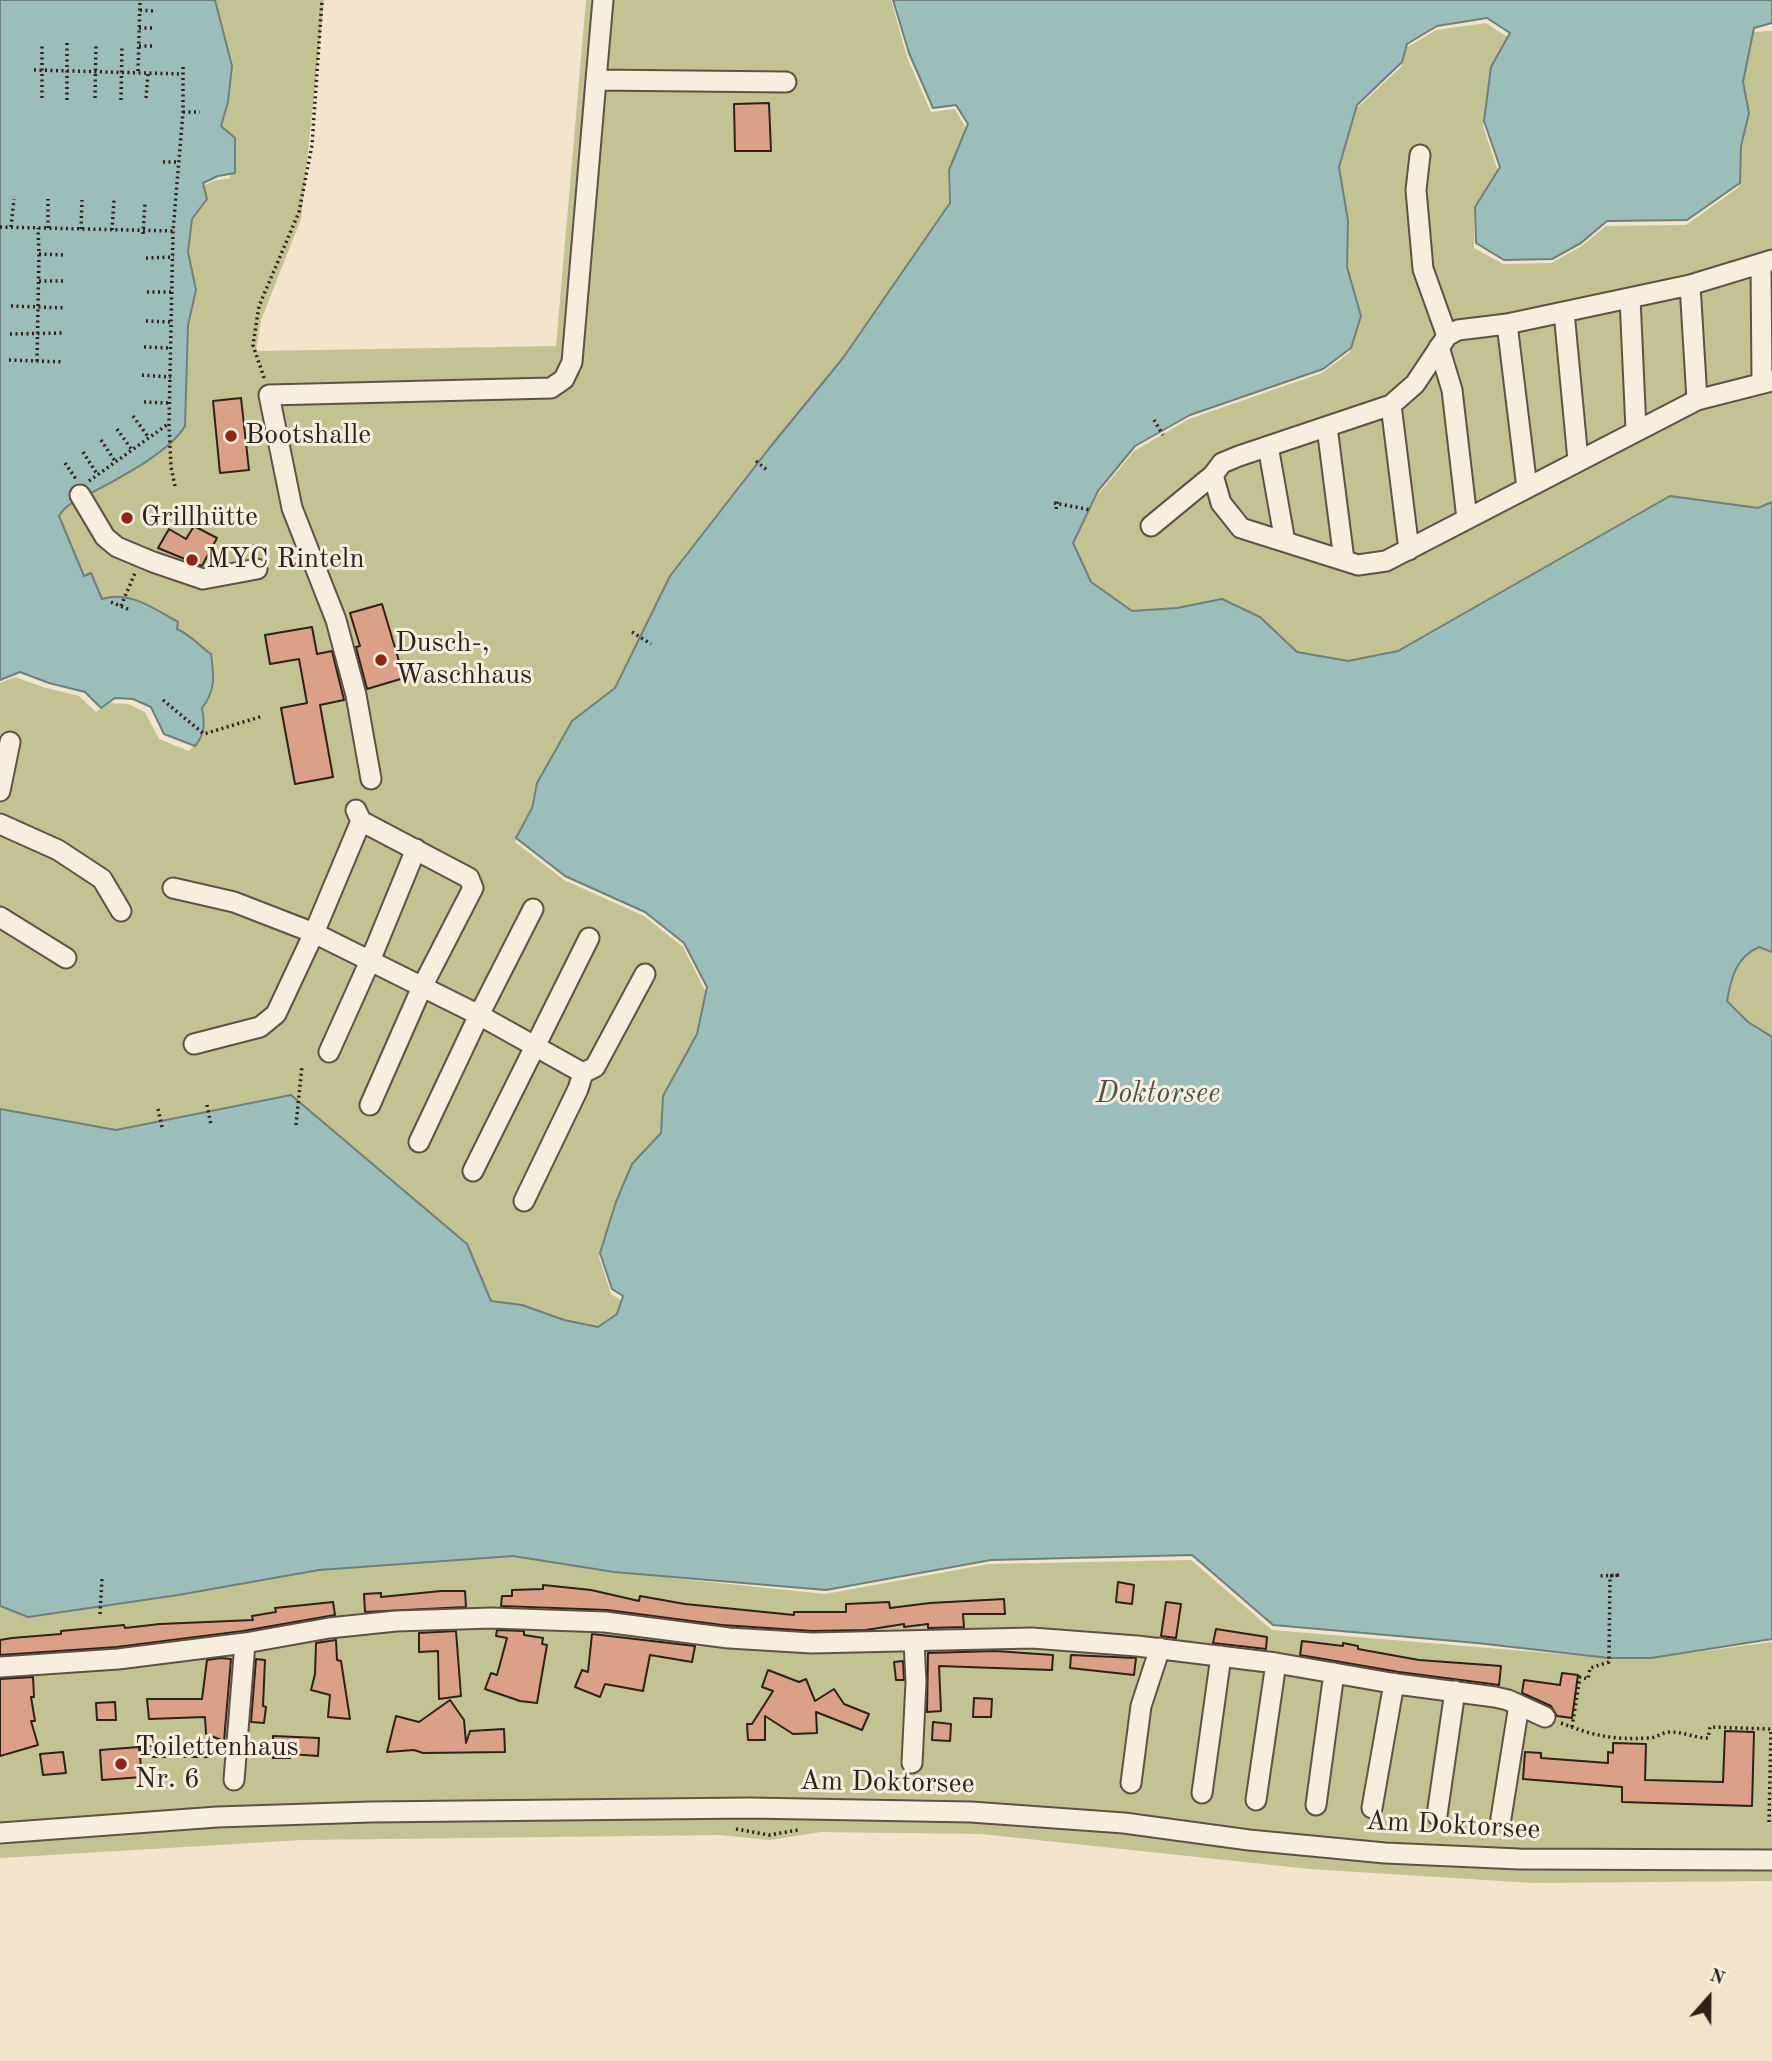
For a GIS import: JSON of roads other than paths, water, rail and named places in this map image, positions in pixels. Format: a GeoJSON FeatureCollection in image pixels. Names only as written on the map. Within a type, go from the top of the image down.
{"type":"FeatureCollection","features":[{"type":"Feature","properties":{"kind":"street"},"geometry":{"type":"LineString","coordinates":[[370,779],[356,695],[340,632],[292,508],[270,395],[551,388],[564,379],[572,362],[603,0]]}},
{"type":"Feature","properties":{"kind":"street"},"geometry":{"type":"LineString","coordinates":[[596,80],[786,82]]}},
{"type":"Feature","properties":{"kind":"street"},"geometry":{"type":"LineString","coordinates":[[1420,155],[1416,190],[1423,269],[1443,342],[1452,390],[1467,519]]}},
{"type":"Feature","properties":{"kind":"street"},"geometry":{"type":"LineString","coordinates":[[1151,526],[1213,475],[1222,463],[1391,405],[1415,384],[1443,342],[1458,330],[1507,324],[1690,285],[1766,262],[1767,382],[1697,400],[1387,561],[1358,565],[1241,528],[1221,503],[1213,475]]}},
{"type":"Feature","properties":{"kind":"street"},"geometry":{"type":"LineString","coordinates":[[1690,285],[1697,400]]}},
{"type":"Feature","properties":{"kind":"street"},"geometry":{"type":"LineString","coordinates":[[1630,298],[1636,430]]}},
{"type":"Feature","properties":{"kind":"street"},"geometry":{"type":"LineString","coordinates":[[1564,312],[1578,460]]}},
{"type":"Feature","properties":{"kind":"street"},"geometry":{"type":"LineString","coordinates":[[1507,324],[1527,488]]}},
{"type":"Feature","properties":{"kind":"street"},"geometry":{"type":"LineString","coordinates":[[1391,405],[1409,550]]}},
{"type":"Feature","properties":{"kind":"street"},"geometry":{"type":"LineString","coordinates":[[1327,427],[1344,561]]}},
{"type":"Feature","properties":{"kind":"street"},"geometry":{"type":"LineString","coordinates":[[1268,446],[1285,542]]}},
{"type":"Feature","properties":{"kind":"street"},"geometry":{"type":"LineString","coordinates":[[80,495],[106,537],[117,547],[203,579],[257,569]]}},
{"type":"Feature","properties":{"kind":"street"},"geometry":{"type":"LineString","coordinates":[[0,791],[10,742]]}},
{"type":"Feature","properties":{"kind":"street"},"geometry":{"type":"LineString","coordinates":[[194,1044],[260,1027],[276,1014],[314,933],[359,815],[469,878],[473,887],[422,987],[370,1105]]}},
{"type":"Feature","properties":{"kind":"street"},"geometry":{"type":"LineString","coordinates":[[0,824],[58,850],[102,879],[121,911]]}},
{"type":"Feature","properties":{"kind":"street"},"geometry":{"type":"LineString","coordinates":[[329,1052],[416,849]]}},
{"type":"Feature","properties":{"kind":"street"},"geometry":{"type":"LineString","coordinates":[[173,888],[234,902],[314,933],[478,1015],[583,1073]]}},
{"type":"Feature","properties":{"kind":"street"},"geometry":{"type":"LineString","coordinates":[[419,1142],[478,1015],[533,909]]}},
{"type":"Feature","properties":{"kind":"street"},"geometry":{"type":"LineString","coordinates":[[0,917],[66,958]]}},
{"type":"Feature","properties":{"kind":"street"},"geometry":{"type":"LineString","coordinates":[[473,1171],[589,938]]}},
{"type":"Feature","properties":{"kind":"street"},"geometry":{"type":"LineString","coordinates":[[524,1201],[583,1073],[596,1067],[645,974]]}},
{"type":"Feature","properties":{"kind":"street"},"geometry":{"type":"LineString","coordinates":[[0,1667],[118,1659],[245,1643],[329,1628],[396,1621],[492,1618],[605,1622],[730,1639],[812,1643],[1032,1638],[1160,1648],[1276,1663],[1394,1684],[1508,1700],[1545,1717]]}},
{"type":"Feature","properties":{"kind":"street"},"geometry":{"type":"LineString","coordinates":[[912,1763],[916,1682],[914,1640]]}},
{"type":"Feature","properties":{"kind":"street"},"geometry":{"type":"LineString","coordinates":[[233,1780],[245,1643]]}},
{"type":"Feature","properties":{"kind":"street"},"geometry":{"type":"LineString","coordinates":[[1131,1783],[1141,1706],[1160,1648]]}},
{"type":"Feature","properties":{"kind":"street"},"geometry":{"type":"LineString","coordinates":[[1202,1793],[1221,1656]]}},
{"type":"Feature","properties":{"kind":"street"},"geometry":{"type":"LineString","coordinates":[[1256,1800],[1276,1663]]}},
{"type":"Feature","properties":{"kind":"street"},"geometry":{"type":"LineString","coordinates":[[1315,1805],[1334,1673]]}},
{"type":"Feature","properties":{"kind":"street"},"geometry":{"type":"LineString","coordinates":[[1372,1808],[1394,1684]]}},
{"type":"Feature","properties":{"kind":"street"},"geometry":{"type":"LineString","coordinates":[[1437,1815],[1455,1691]]}},
{"type":"Feature","properties":{"kind":"street"},"geometry":{"type":"LineString","coordinates":[[1502,1818],[1519,1705]]}},
{"type":"Feature","properties":{"kind":"street","name":"Am Doktorsee"},"geometry":{"type":"LineString","coordinates":[[0,1833],[217,1817],[357,1812],[764,1808],[971,1812],[1124,1823],[1249,1840],[1519,1860],[1772,1860]]}},
{"type":"Feature","properties":{"kind":"water"},"geometry":{"type":"Polygon","coordinates":[[[0,0],[215,0],[232,66],[228,102],[221,126],[235,138],[235,173],[218,176],[203,183],[207,199],[192,219],[188,252],[196,290],[188,325],[185,426],[169,445],[157,454],[70,504],[59,516],[84,576],[91,573],[102,599],[122,597],[151,607],[178,622],[177,629],[211,654],[212,689],[202,708],[203,728],[195,746],[164,734],[151,707],[133,699],[115,698],[101,708],[85,692],[20,672],[0,680],[0,0]]]}},
{"type":"Feature","properties":{"kind":"water","name":"Doktorsee"},"geometry":{"type":"Polygon","coordinates":[[[893,0],[1772,0],[1772,23],[1754,28],[1743,82],[1749,113],[1741,146],[1740,183],[1687,220],[1607,221],[1581,243],[1552,259],[1504,260],[1476,243],[1475,207],[1500,167],[1484,121],[1491,67],[1510,33],[1487,18],[1437,26],[1407,44],[1402,62],[1357,105],[1339,167],[1348,221],[1347,267],[1361,316],[1351,348],[1323,369],[1190,415],[1135,446],[1098,491],[1073,543],[1091,582],[1132,611],[1177,608],[1222,599],[1260,617],[1297,652],[1348,661],[1398,651],[1670,496],[1758,508],[1772,502],[1772,952],[1759,947],[1745,956],[1733,976],[1727,1001],[1748,1022],[1772,1037],[1772,1639],[1651,1658],[1609,1658],[1273,1625],[1192,1555],[991,1560],[826,1590],[614,1572],[513,1556],[319,1570],[178,1595],[28,1617],[0,1606],[0,1109],[116,1130],[291,1095],[467,1244],[491,1301],[522,1305],[564,1320],[598,1327],[617,1314],[623,1296],[612,1289],[600,1253],[616,1202],[632,1164],[661,1133],[663,1096],[697,1034],[707,987],[684,943],[645,912],[565,876],[516,838],[532,808],[537,783],[572,721],[615,688],[670,576],[843,358],[950,203],[949,170],[968,124],[956,105],[933,108],[909,53],[893,0]]]}},
{"type":"Feature","properties":{"kind":"place","name":"Bootshalle"},"geometry":{"type":"Point","coordinates":[231,436]}},
{"type":"Feature","properties":{"kind":"place","name":"Grillhütte"},"geometry":{"type":"Point","coordinates":[127,518]}},
{"type":"Feature","properties":{"kind":"place","name":"MYC Rinteln"},"geometry":{"type":"Point","coordinates":[192,560]}},
{"type":"Feature","properties":{"kind":"place","name":"Dusch-, Waschhaus"},"geometry":{"type":"Point","coordinates":[381,660]}},
{"type":"Feature","properties":{"kind":"place","name":"Toilettenhaus Nr. 6"},"geometry":{"type":"Point","coordinates":[121,1764]}}]}
